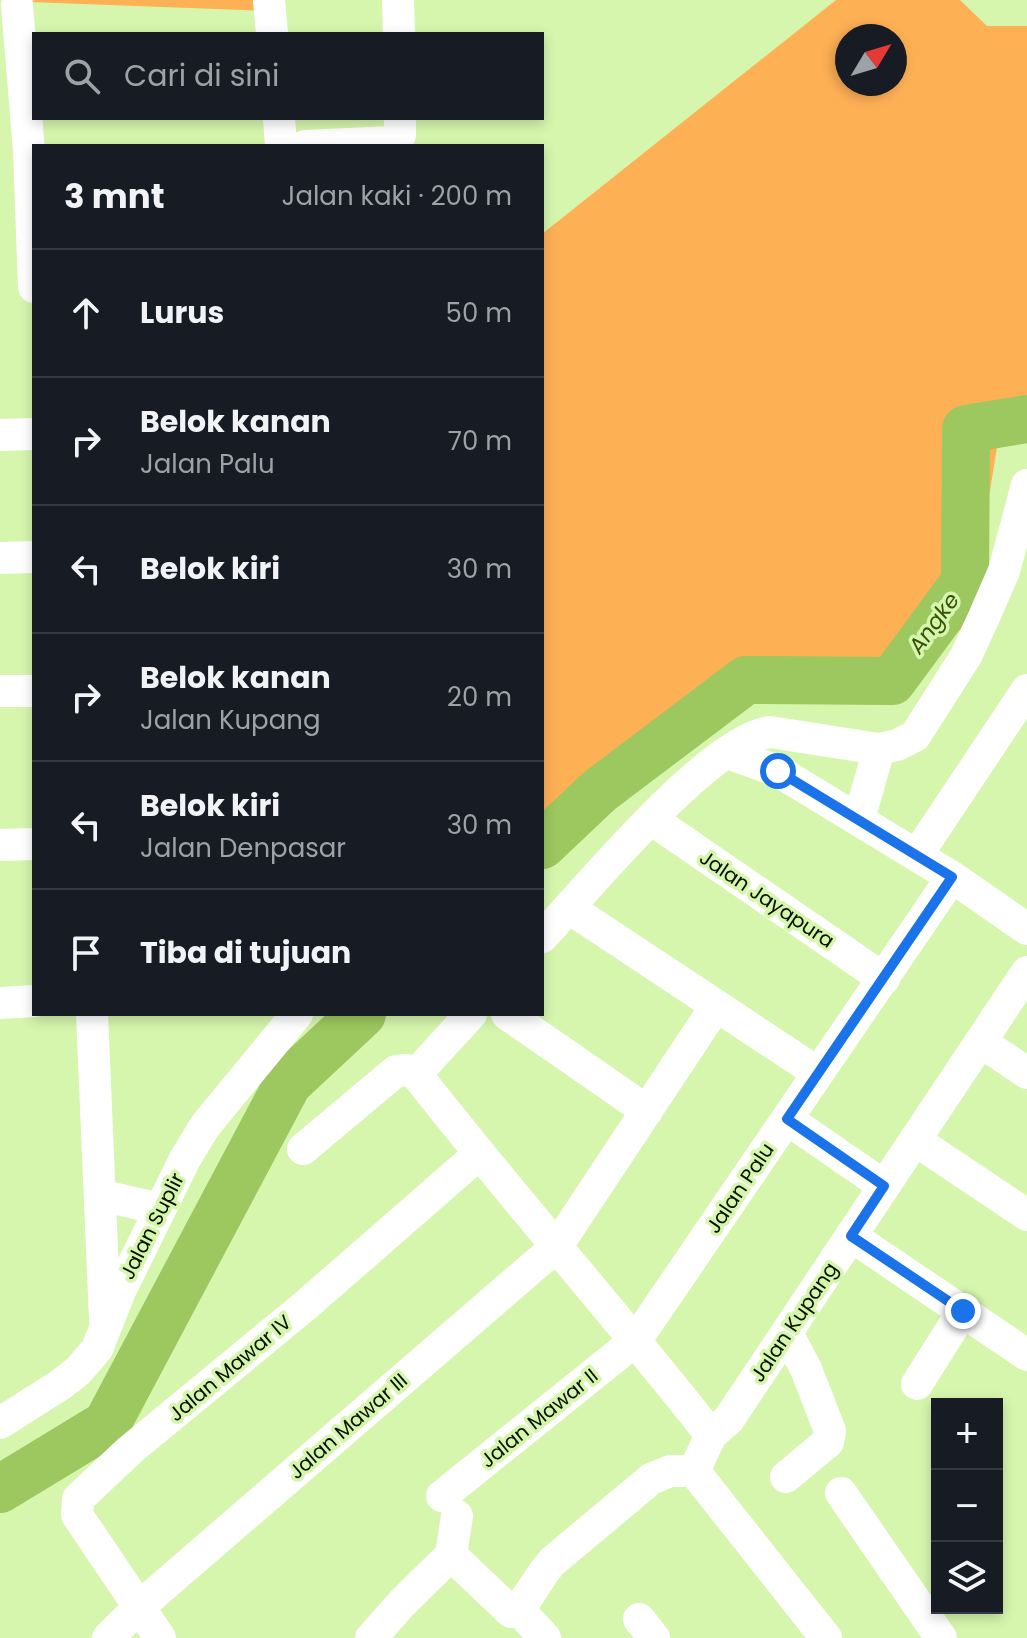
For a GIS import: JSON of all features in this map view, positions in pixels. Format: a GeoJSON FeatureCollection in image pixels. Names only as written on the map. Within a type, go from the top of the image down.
{"type":"FeatureCollection","features":[{"type":"Feature","properties":{"kind":"street"},"geometry":{"type":"LineString","coordinates":[[269,0],[272,32]]}},
{"type":"Feature","properties":{"kind":"street"},"geometry":{"type":"LineString","coordinates":[[398,0],[399,32]]}},
{"type":"Feature","properties":{"kind":"street"},"geometry":{"type":"LineString","coordinates":[[13,5],[32,150]]}},
{"type":"Feature","properties":{"kind":"street"},"geometry":{"type":"LineString","coordinates":[[279,120],[281,144]]}},
{"type":"Feature","properties":{"kind":"street"},"geometry":{"type":"LineString","coordinates":[[348,144],[392,142],[400,135],[400,120]]}},
{"type":"Feature","properties":{"kind":"street"},"geometry":{"type":"LineString","coordinates":[[0,435],[32,434]]}},
{"type":"Feature","properties":{"kind":"street"},"geometry":{"type":"LineString","coordinates":[[544,935],[651,819],[702,771],[759,733],[770,732],[879,749],[915,736],[966,656],[1004,571],[1027,485]]}},
{"type":"Feature","properties":{"kind":"street"},"geometry":{"type":"LineString","coordinates":[[0,558],[32,557]]}},
{"type":"Feature","properties":{"kind":"street"},"geometry":{"type":"LineString","coordinates":[[917,855],[1027,690]]}},
{"type":"Feature","properties":{"kind":"street"},"geometry":{"type":"LineString","coordinates":[[0,691],[32,691]]}},
{"type":"Feature","properties":{"kind":"street"},"geometry":{"type":"LineString","coordinates":[[859,819],[879,749]]}},
{"type":"Feature","properties":{"kind":"street"},"geometry":{"type":"LineString","coordinates":[[727,753],[778,771],[1023,918]]}},
{"type":"Feature","properties":{"kind":"street","name":"Jalan Jayapura"},"geometry":{"type":"LineString","coordinates":[[651,819],[884,979]]}},
{"type":"Feature","properties":{"kind":"street"},"geometry":{"type":"LineString","coordinates":[[0,845],[32,844]]}},
{"type":"Feature","properties":{"kind":"street","name":"Jalan Palu"},"geometry":{"type":"LineString","coordinates":[[636,1340],[952,877]]}},
{"type":"Feature","properties":{"kind":"street"},"geometry":{"type":"LineString","coordinates":[[569,908],[818,1073]]}},
{"type":"Feature","properties":{"kind":"street","name":"Jalan Kupang"},"geometry":{"type":"LineString","coordinates":[[694,1471],[711,1435],[729,1419],[1027,972]]}},
{"type":"Feature","properties":{"kind":"street"},"geometry":{"type":"LineString","coordinates":[[0,1003],[32,1001]]}},
{"type":"Feature","properties":{"kind":"street","name":"Jalan Mawar III"},"geometry":{"type":"LineString","coordinates":[[108,1638],[139,1607],[557,1246],[716,1006]]}},
{"type":"Feature","properties":{"kind":"street"},"geometry":{"type":"LineString","coordinates":[[92,1016],[105,1324]]}},
{"type":"Feature","properties":{"kind":"street","name":"Jalan Suplir"},"geometry":{"type":"LineString","coordinates":[[0,1423],[60,1385],[78,1371],[97,1349],[105,1324],[160,1209],[205,1126],[295,1016]]}},
{"type":"Feature","properties":{"kind":"street"},"geometry":{"type":"LineString","coordinates":[[416,1074],[469,1016]]}},
{"type":"Feature","properties":{"kind":"street"},"geometry":{"type":"LineString","coordinates":[[510,1016],[647,1111]]}},
{"type":"Feature","properties":{"kind":"street"},"geometry":{"type":"LineString","coordinates":[[981,1042],[1027,1073]]}},
{"type":"Feature","properties":{"kind":"street"},"geometry":{"type":"LineString","coordinates":[[303,1149],[396,1071],[407,1070],[416,1074],[711,1435]]}},
{"type":"Feature","properties":{"kind":"street"},"geometry":{"type":"LineString","coordinates":[[787,1119],[884,1186]]}},
{"type":"Feature","properties":{"kind":"street"},"geometry":{"type":"LineString","coordinates":[[915,1140],[1027,1215]]}},
{"type":"Feature","properties":{"kind":"street","name":"Jalan Mawar IV"},"geometry":{"type":"LineString","coordinates":[[160,1638],[77,1515],[78,1499],[130,1450],[306,1305],[479,1154]]}},
{"type":"Feature","properties":{"kind":"street"},"geometry":{"type":"LineString","coordinates":[[100,1195],[160,1209]]}},
{"type":"Feature","properties":{"kind":"street"},"geometry":{"type":"LineString","coordinates":[[851,1236],[1027,1355]]}},
{"type":"Feature","properties":{"kind":"street"},"geometry":{"type":"LineString","coordinates":[[917,1384],[963,1311]]}},
{"type":"Feature","properties":{"kind":"street"},"geometry":{"type":"LineString","coordinates":[[786,1477],[828,1442],[830,1431],[812,1382],[787,1333]]}},
{"type":"Feature","properties":{"kind":"street","name":"Jalan Mawar II"},"geometry":{"type":"LineString","coordinates":[[451,1555],[449,1506],[636,1340]]}},
{"type":"Feature","properties":{"kind":"street"},"geometry":{"type":"LineString","coordinates":[[371,1638],[451,1555],[511,1612],[518,1609],[541,1573],[553,1561],[651,1479],[670,1471],[694,1471],[826,1638]]}},
{"type":"Feature","properties":{"kind":"street"},"geometry":{"type":"LineString","coordinates":[[841,1493],[941,1638]]}},
{"type":"Feature","properties":{"kind":"street"},"geometry":{"type":"LineString","coordinates":[[518,1609],[545,1638]]}},
{"type":"Feature","properties":{"kind":"shaded area"},"geometry":{"type":"Polygon","coordinates":[[[267,0],[268,11],[29,2],[267,0]]]}},
{"type":"Feature","properties":{"kind":"shaded area"},"geometry":{"type":"Polygon","coordinates":[[[836,0],[960,0],[987,26],[1027,26],[1027,422],[1000,429],[968,626],[882,670],[752,659],[544,848],[544,232],[836,0]]]}},
{"type":"Feature","properties":{"kind":"waterway","name":"Angke"},"geometry":{"type":"LineString","coordinates":[[544,843],[599,791],[746,680],[892,681],[965,582],[966,429],[1027,419]]}},
{"type":"Feature","properties":{"kind":"waterway"},"geometry":{"type":"LineString","coordinates":[[0,1489],[107,1424],[288,1083],[360,1016]]}},
{"type":"Feature","properties":{"kind":"route"},"geometry":{"type":"LineString","coordinates":[[778,771],[952,877],[787,1119],[884,1186],[851,1236],[963,1311]]}}]}
